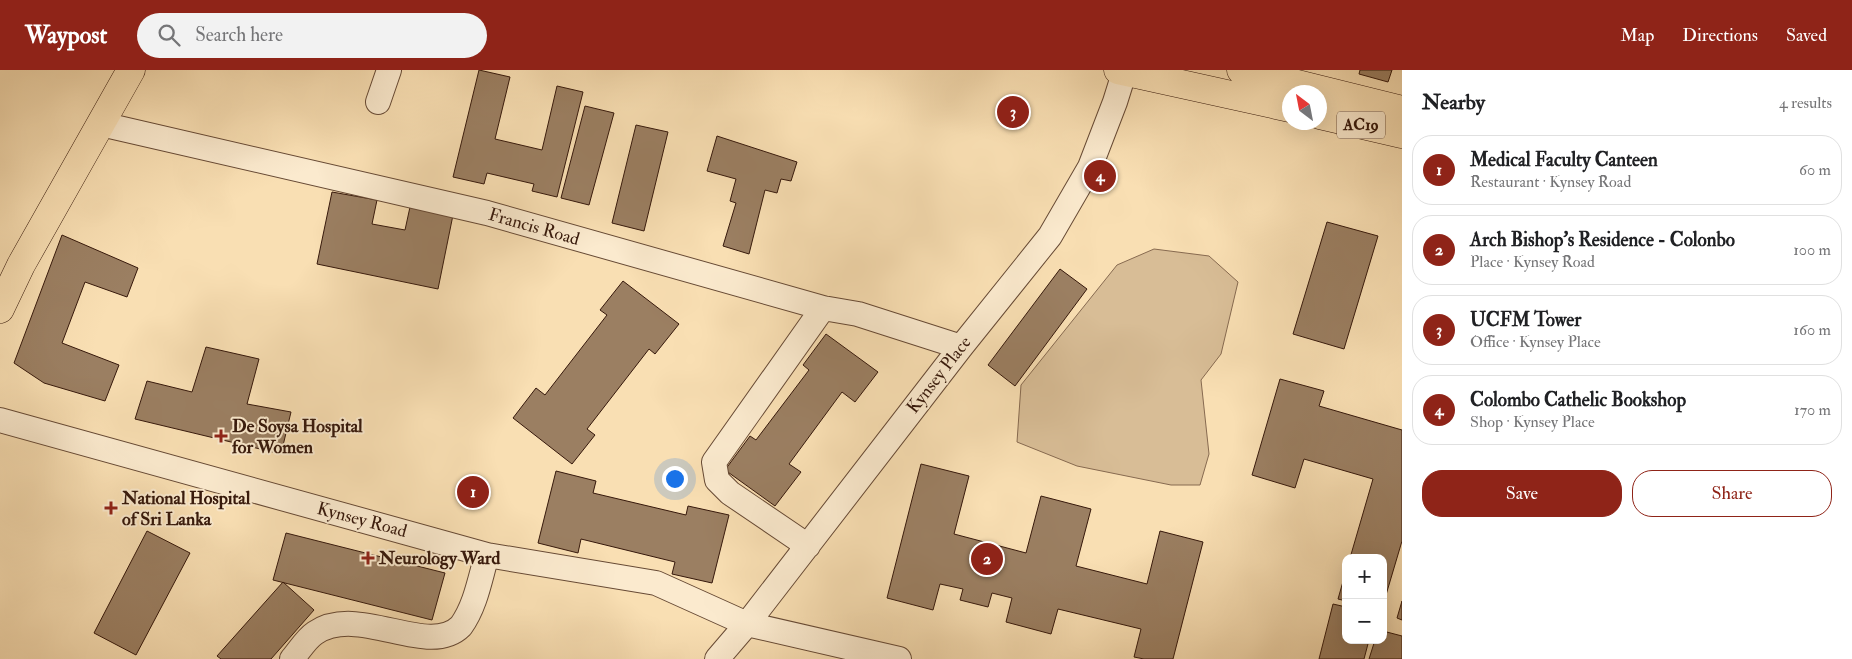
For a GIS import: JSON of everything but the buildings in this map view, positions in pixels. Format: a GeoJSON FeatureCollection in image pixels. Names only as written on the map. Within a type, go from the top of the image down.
{"type":"FeatureCollection","features":[{"type":"Feature","properties":{"kind":"main road"},"geometry":{"type":"LineString","coordinates":[[0,309],[21,265],[131,70]]}},
{"type":"Feature","properties":{"kind":"main road","name":"AC19"},"geometry":{"type":"LineString","coordinates":[[1241,70],[1402,110]]}},
{"type":"Feature","properties":{"kind":"main road"},"geometry":{"type":"LineString","coordinates":[[1122,71],[1282,106]]}},
{"type":"Feature","properties":{"kind":"main road","name":"AC19"},"geometry":{"type":"LineString","coordinates":[[1327,117],[1402,134]]}},
{"type":"Feature","properties":{"kind":"street"},"geometry":{"type":"LineString","coordinates":[[378,102],[389,70]]}},
{"type":"Feature","properties":{"kind":"street","name":"Kynsey Place"},"geometry":{"type":"LineString","coordinates":[[717,659],[748,624],[961,347],[1050,236],[1090,167],[1115,102],[1122,71]]}},
{"type":"Feature","properties":{"kind":"street","name":"Francis Road"},"geometry":{"type":"LineString","coordinates":[[101,124],[488,213],[823,308],[858,314],[961,347]]}},
{"type":"Feature","properties":{"kind":"street"},"geometry":{"type":"LineString","coordinates":[[808,546],[730,493],[716,480],[714,462],[823,308]]}},
{"type":"Feature","properties":{"kind":"street","name":"Kynsey Road"},"geometry":{"type":"LineString","coordinates":[[0,420],[487,555],[656,583],[748,624],[899,659]]}},
{"type":"Feature","properties":{"kind":"street"},"geometry":{"type":"LineString","coordinates":[[292,659],[315,633],[332,627],[351,625],[424,644],[445,640],[460,628],[471,609],[487,555]]}},
{"type":"Feature","properties":{"kind":"shaded area"},"geometry":{"type":"Polygon","coordinates":[[[1154,249],[1209,256],[1238,282],[1221,354],[1201,380],[1209,454],[1200,485],[1171,485],[1077,466],[1017,442],[1021,385],[1117,265],[1154,249]]]}},
{"type":"Feature","properties":{"kind":"place","name":"UCFM Tower"},"geometry":{"type":"Point","coordinates":[1013,112]}},
{"type":"Feature","properties":{"kind":"place","name":"Colombo Cathelic Bookshop"},"geometry":{"type":"Point","coordinates":[1100,176]}},
{"type":"Feature","properties":{"kind":"place","name":"De Soysa Hospital for Women"},"geometry":{"type":"Point","coordinates":[221,436]}},
{"type":"Feature","properties":{"kind":"place","name":"Medical Faculty Canteen"},"geometry":{"type":"Point","coordinates":[473,492]}},
{"type":"Feature","properties":{"kind":"place","name":"National Hospital of Sri Lanka"},"geometry":{"type":"Point","coordinates":[111,508]}},
{"type":"Feature","properties":{"kind":"place","name":"Neurology Ward"},"geometry":{"type":"Point","coordinates":[368,558]}},
{"type":"Feature","properties":{"kind":"place","name":"Arch Bishop's Residence - Colonbo"},"geometry":{"type":"Point","coordinates":[987,559]}}]}
